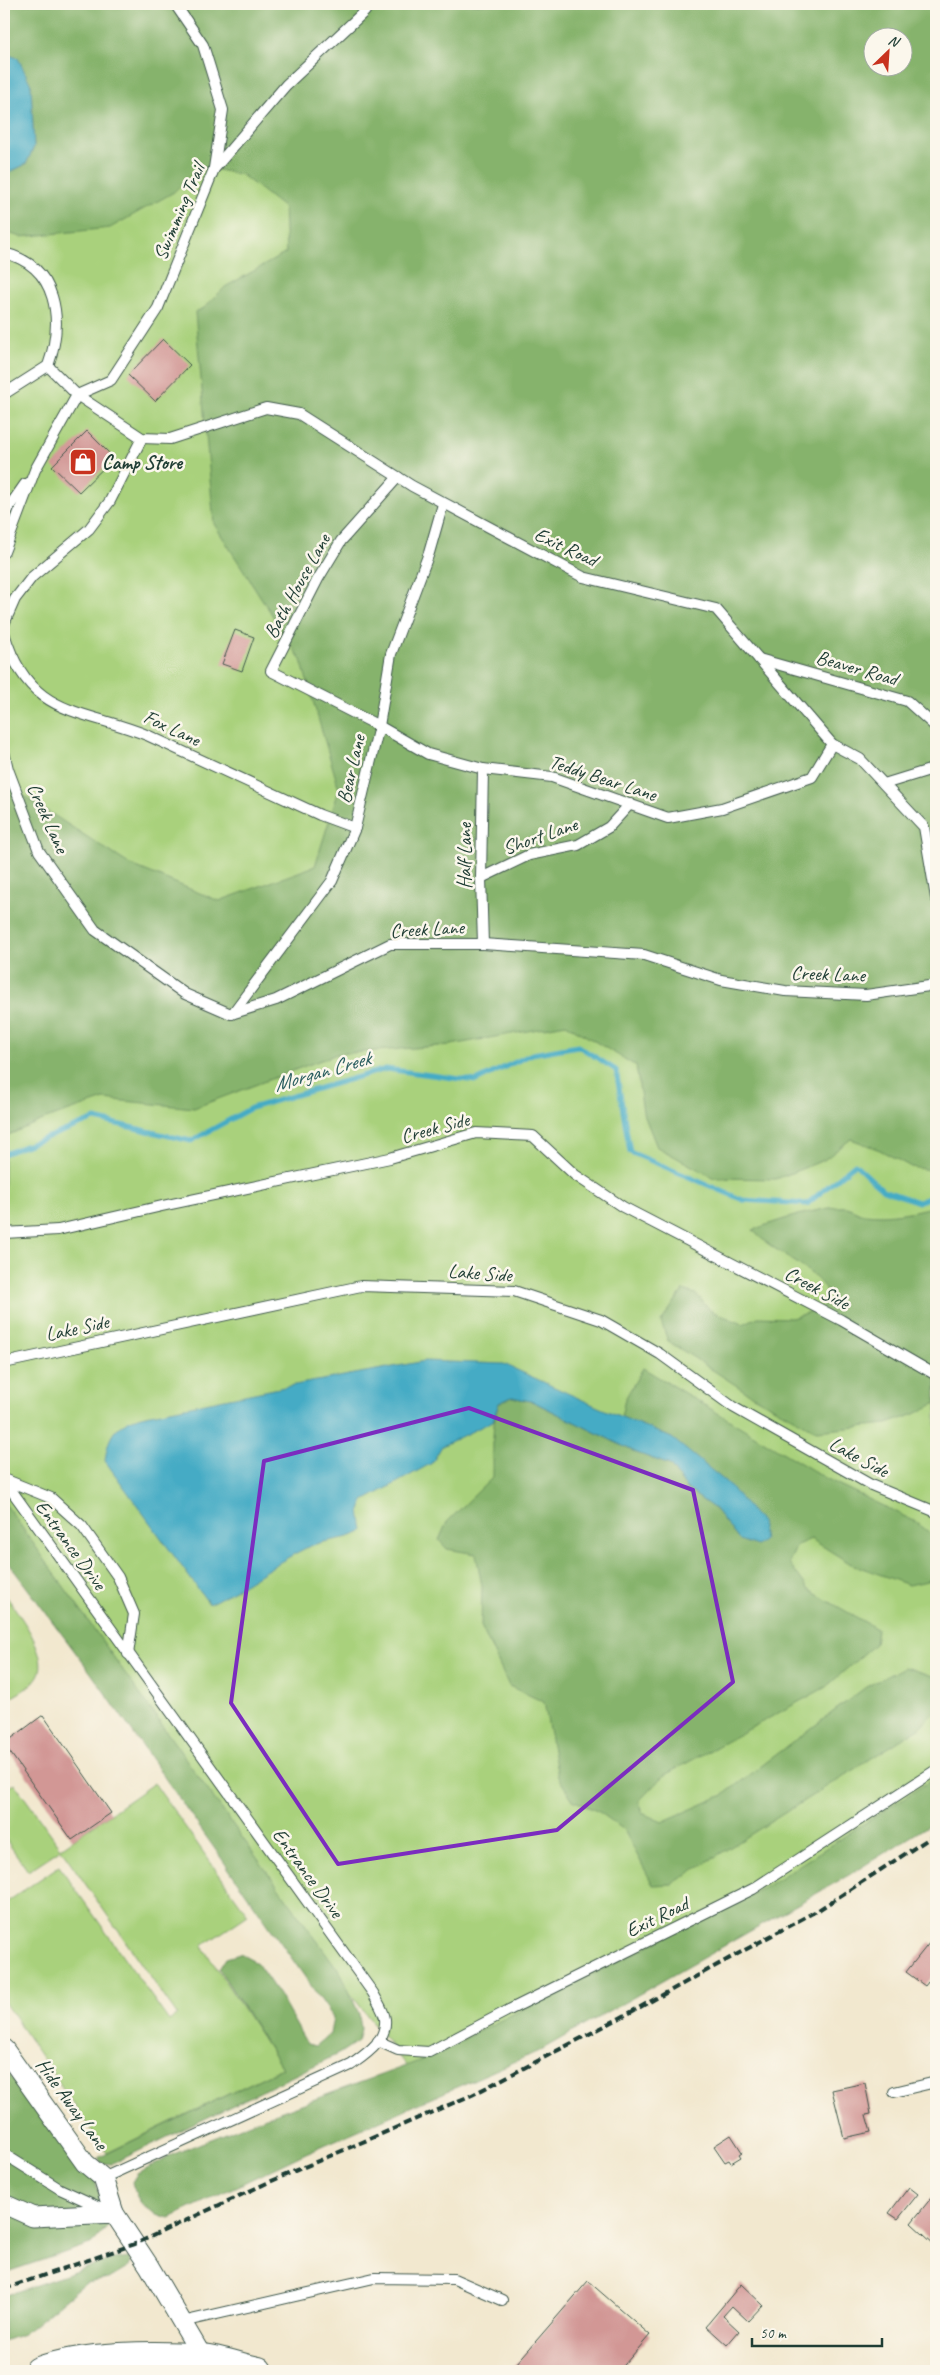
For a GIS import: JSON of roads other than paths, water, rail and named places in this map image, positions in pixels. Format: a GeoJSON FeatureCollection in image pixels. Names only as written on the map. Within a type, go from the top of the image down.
{"type":"FeatureCollection","features":[{"type":"Feature","properties":{"kind":"street","name":"Hide Away Lane"},"geometry":{"type":"LineString","coordinates":[[4,2048],[85,2163],[103,2178],[114,2213],[149,2266],[203,2358]]}},
{"type":"Feature","properties":{"kind":"street"},"geometry":{"type":"LineString","coordinates":[[4,2204],[33,2217],[114,2213]]}},
{"type":"Feature","properties":{"kind":"street"},"geometry":{"type":"LineString","coordinates":[[39,2371],[55,2365],[131,2357],[203,2358],[258,2371]]}},
{"type":"Feature","properties":{"kind":"lane"},"geometry":{"type":"LineString","coordinates":[[175,4],[203,45],[223,110],[214,169]]}},
{"type":"Feature","properties":{"kind":"lane","name":"Swimming Trail"},"geometry":{"type":"LineString","coordinates":[[77,395],[111,380],[158,308],[214,169],[286,85],[365,11],[367,4]]}},
{"type":"Feature","properties":{"kind":"lane"},"geometry":{"type":"LineString","coordinates":[[4,253],[14,255],[37,268],[50,290],[57,324],[55,347],[48,366],[4,394]]}},
{"type":"Feature","properties":{"kind":"lane"},"geometry":{"type":"LineString","coordinates":[[4,624],[15,599],[32,577],[89,529],[110,501],[142,438],[77,395],[48,366]]}},
{"type":"Feature","properties":{"kind":"lane"},"geometry":{"type":"LineString","coordinates":[[4,514],[35,470],[77,395]]}},
{"type":"Feature","properties":{"kind":"lane","name":"Exit Road"},"geometry":{"type":"LineString","coordinates":[[142,438],[170,439],[266,408],[299,414],[443,504],[583,577],[716,608],[832,744],[860,759],[924,827],[936,898]]}},
{"type":"Feature","properties":{"kind":"lane"},"geometry":{"type":"LineString","coordinates":[[4,552],[35,470]]}},
{"type":"Feature","properties":{"kind":"lane","name":"Bath House Lane"},"geometry":{"type":"LineString","coordinates":[[271,671],[318,579],[341,541],[398,477]]}},
{"type":"Feature","properties":{"kind":"lane","name":"Bear Lane"},"geometry":{"type":"LineString","coordinates":[[232,1014],[332,881],[354,828],[379,726],[390,654],[429,553],[443,504]]}},
{"type":"Feature","properties":{"kind":"lane","name":"Fox Lane"},"geometry":{"type":"LineString","coordinates":[[4,633],[10,654],[23,678],[43,697],[67,711],[123,725],[320,815],[354,828]]}},
{"type":"Feature","properties":{"kind":"lane","name":"Beaver Road"},"geometry":{"type":"LineString","coordinates":[[759,659],[907,701],[936,727]]}},
{"type":"Feature","properties":{"kind":"lane","name":"Teddy Bear Lane"},"geometry":{"type":"LineString","coordinates":[[271,671],[379,726],[428,754],[483,769],[552,777],[668,818],[722,808],[812,777],[832,744]]}},
{"type":"Feature","properties":{"kind":"lane","name":"Creek Lane"},"geometry":{"type":"LineString","coordinates":[[4,752],[8,769],[39,851],[95,930],[186,994],[232,1014],[276,1000],[390,944],[483,944],[644,955],[721,980],[785,991],[866,995],[936,985]]}},
{"type":"Feature","properties":{"kind":"lane"},"geometry":{"type":"LineString","coordinates":[[884,784],[936,768]]}},
{"type":"Feature","properties":{"kind":"lane","name":"Half Lane"},"geometry":{"type":"LineString","coordinates":[[483,769],[480,878],[483,944]]}},
{"type":"Feature","properties":{"kind":"lane","name":"Short Lane"},"geometry":{"type":"LineString","coordinates":[[480,878],[529,855],[578,845],[609,827],[630,804]]}},
{"type":"Feature","properties":{"kind":"lane","name":"Creek Side"},"geometry":{"type":"LineString","coordinates":[[4,1233],[58,1230],[390,1158],[476,1133],[534,1136],[575,1175],[623,1207],[841,1320],[936,1375]]}},
{"type":"Feature","properties":{"kind":"lane","name":"Lake Side"},"geometry":{"type":"LineString","coordinates":[[4,1363],[361,1286],[514,1291],[601,1320],[660,1354],[733,1407],[871,1486],[936,1512]]}},
{"type":"Feature","properties":{"kind":"lane"},"geometry":{"type":"LineString","coordinates":[[4,1480],[51,1498],[82,1526],[118,1577],[134,1614],[128,1654]]}},
{"type":"Feature","properties":{"kind":"lane","name":"Entrance Drive"},"geometry":{"type":"LineString","coordinates":[[4,1480],[373,1994],[385,2019],[382,2034],[373,2050],[351,2065],[103,2178]]}},
{"type":"Feature","properties":{"kind":"lane","name":"Exit Road"},"geometry":{"type":"LineString","coordinates":[[378,2041],[398,2050],[429,2052],[509,2010],[753,1889],[936,1770]]}},
{"type":"Feature","properties":{"kind":"lane"},"geometry":{"type":"LineString","coordinates":[[894,2092],[936,2082]]}},
{"type":"Feature","properties":{"kind":"lane"},"geometry":{"type":"LineString","coordinates":[[4,2154],[60,2189],[114,2213]]}},
{"type":"Feature","properties":{"kind":"lane"},"geometry":{"type":"LineString","coordinates":[[182,2322],[374,2278],[454,2279],[502,2300]]}},
{"type":"Feature","properties":{"kind":"water"},"geometry":{"type":"Polygon","coordinates":[[[4,55],[18,58],[31,85],[34,147],[26,164],[4,175],[4,55]]]}},
{"type":"Feature","properties":{"kind":"water"},"geometry":{"type":"Polygon","coordinates":[[[425,1361],[504,1364],[672,1438],[726,1482],[761,1522],[764,1540],[757,1546],[739,1540],[715,1509],[687,1489],[670,1465],[637,1453],[534,1402],[512,1397],[499,1403],[493,1421],[442,1446],[432,1463],[364,1501],[360,1510],[363,1531],[350,1537],[308,1547],[209,1604],[105,1461],[108,1444],[115,1431],[125,1423],[141,1416],[425,1361]]]}},
{"type":"Feature","properties":{"kind":"waterway","name":"Morgan Creek"},"geometry":{"type":"LineString","coordinates":[[4,1154],[95,1119],[191,1141],[251,1108],[386,1069],[476,1081],[532,1054],[578,1046],[616,1070],[630,1152],[743,1200],[807,1204],[855,1164],[883,1190],[918,1202],[936,1195]]}},
{"type":"Feature","properties":{"kind":"railway"},"geometry":{"type":"LineString","coordinates":[[4,2289],[135,2244],[267,2183],[472,2095],[620,2018],[820,1909],[936,1834]]}},
{"type":"Feature","properties":{"kind":"place","name":"Camp Store"},"geometry":{"type":"Point","coordinates":[83,462]}}]}
